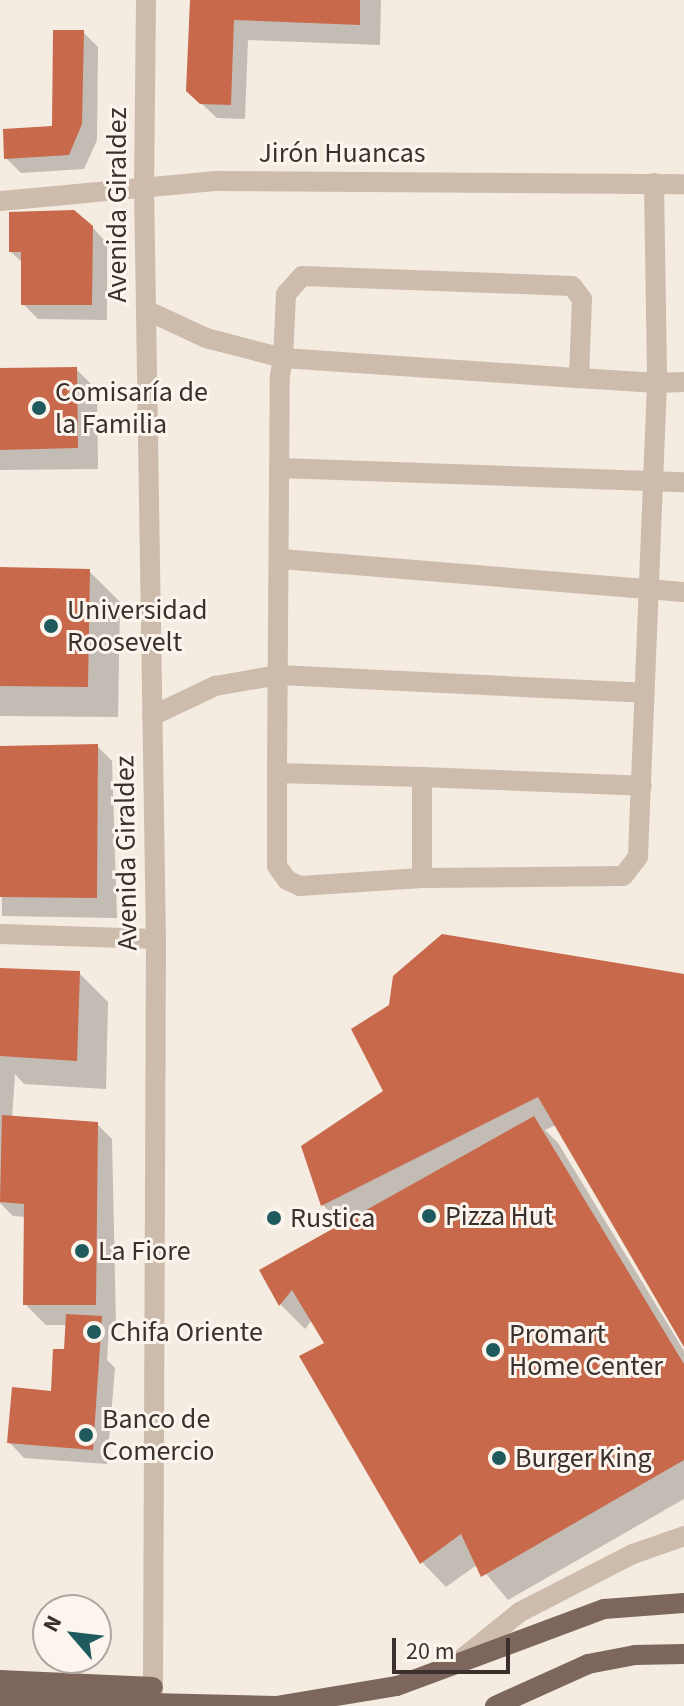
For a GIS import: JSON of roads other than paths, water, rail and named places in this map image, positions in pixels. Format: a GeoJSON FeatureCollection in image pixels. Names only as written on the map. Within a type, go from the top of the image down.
{"type":"FeatureCollection","features":[{"type":"Feature","properties":{"kind":"main road"},"geometry":{"type":"LineString","coordinates":[[0,1698],[276,1706],[360,1696],[451,1667],[604,1609],[684,1603]]}},
{"type":"Feature","properties":{"kind":"main road"},"geometry":{"type":"LineString","coordinates":[[495,1706],[588,1664],[635,1655],[684,1654]]}},
{"type":"Feature","properties":{"kind":"main road"},"geometry":{"type":"LineString","coordinates":[[0,1680],[153,1696]]}},
{"type":"Feature","properties":{"kind":"street","name":"Avenida Giraldez"},"geometry":{"type":"LineString","coordinates":[[146,0],[144,186],[156,939],[153,1696]]}},
{"type":"Feature","properties":{"kind":"street","name":"Jirón Huancas"},"geometry":{"type":"LineString","coordinates":[[0,201],[217,181],[684,184]]}},
{"type":"Feature","properties":{"kind":"street"},"geometry":{"type":"LineString","coordinates":[[579,378],[582,299],[572,286],[555,281],[302,276],[286,294],[279,468],[281,559],[277,866],[287,880],[300,886],[422,878],[623,876],[638,857],[657,383],[654,183]]}},
{"type":"Feature","properties":{"kind":"street"},"geometry":{"type":"LineString","coordinates":[[146,310],[206,338],[283,358],[657,383],[684,382]]}},
{"type":"Feature","properties":{"kind":"street"},"geometry":{"type":"LineString","coordinates":[[279,468],[684,482]]}},
{"type":"Feature","properties":{"kind":"street"},"geometry":{"type":"LineString","coordinates":[[281,559],[651,592],[684,592]]}},
{"type":"Feature","properties":{"kind":"street"},"geometry":{"type":"LineString","coordinates":[[152,716],[215,686],[279,675],[644,693]]}},
{"type":"Feature","properties":{"kind":"street"},"geometry":{"type":"LineString","coordinates":[[277,773],[642,786]]}},
{"type":"Feature","properties":{"kind":"street"},"geometry":{"type":"LineString","coordinates":[[422,777],[422,878]]}},
{"type":"Feature","properties":{"kind":"street"},"geometry":{"type":"LineString","coordinates":[[0,934],[156,939]]}},
{"type":"Feature","properties":{"kind":"street"},"geometry":{"type":"LineString","coordinates":[[451,1667],[520,1612],[633,1554],[684,1536]]}},
{"type":"Feature","properties":{"kind":"place","name":"Comisaría de la Familia"},"geometry":{"type":"Point","coordinates":[39,408]}},
{"type":"Feature","properties":{"kind":"place","name":"Universidad Roosevelt"},"geometry":{"type":"Point","coordinates":[51,626]}},
{"type":"Feature","properties":{"kind":"place","name":"Pizza Hut"},"geometry":{"type":"Point","coordinates":[429,1216]}},
{"type":"Feature","properties":{"kind":"place","name":"Rustica"},"geometry":{"type":"Point","coordinates":[274,1218]}},
{"type":"Feature","properties":{"kind":"place","name":"La Fiore"},"geometry":{"type":"Point","coordinates":[82,1251]}},
{"type":"Feature","properties":{"kind":"place","name":"Chifa Oriente"},"geometry":{"type":"Point","coordinates":[94,1332]}},
{"type":"Feature","properties":{"kind":"place","name":"Promart Home Center"},"geometry":{"type":"Point","coordinates":[493,1350]}},
{"type":"Feature","properties":{"kind":"place","name":"Banco de Comercio"},"geometry":{"type":"Point","coordinates":[86,1435]}},
{"type":"Feature","properties":{"kind":"place","name":"Burger King"},"geometry":{"type":"Point","coordinates":[499,1458]}}]}
